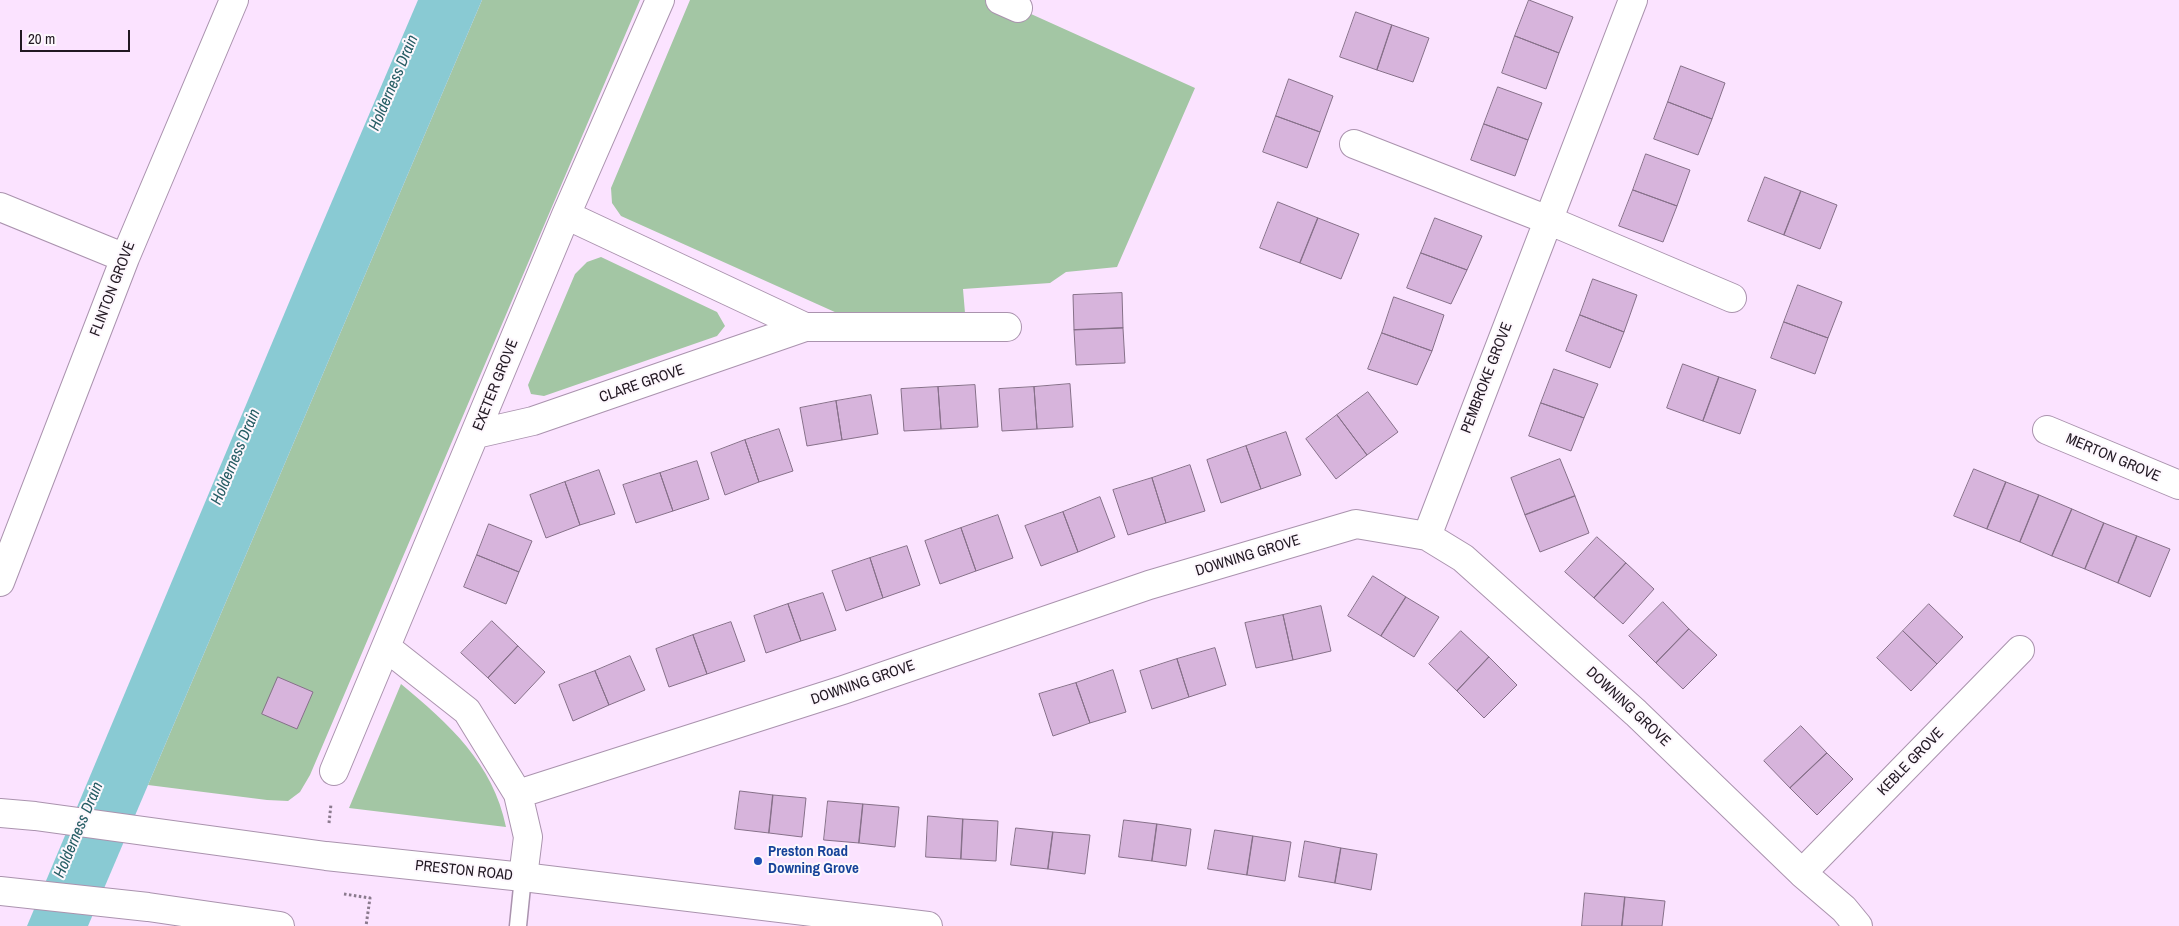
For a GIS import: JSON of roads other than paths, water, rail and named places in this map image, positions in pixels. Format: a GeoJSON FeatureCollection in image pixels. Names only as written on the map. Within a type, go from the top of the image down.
{"type":"FeatureCollection","features":[{"type":"Feature","properties":{"kind":"street","name":"FLINTON GROVE"},"geometry":{"type":"LineString","coordinates":[[0,582],[125,258],[234,0]]}},
{"type":"Feature","properties":{"kind":"street","name":"EXETER GROVE"},"geometry":{"type":"LineString","coordinates":[[334,771],[566,215],[660,0]]}},
{"type":"Feature","properties":{"kind":"street","name":"PEMBROKE GROVE"},"geometry":{"type":"LineString","coordinates":[[1427,536],[1548,220],[1628,1]]}},
{"type":"Feature","properties":{"kind":"street"},"geometry":{"type":"LineString","coordinates":[[1354,144],[1548,220],[1732,298]]}},
{"type":"Feature","properties":{"kind":"street"},"geometry":{"type":"LineString","coordinates":[[0,207],[125,258]]}},
{"type":"Feature","properties":{"kind":"street","name":"CLARE GROVE"},"geometry":{"type":"LineString","coordinates":[[566,215],[805,327]]}},
{"type":"Feature","properties":{"kind":"street","name":"CLARE GROVE"},"geometry":{"type":"LineString","coordinates":[[476,434],[533,421],[805,327],[1007,327]]}},
{"type":"Feature","properties":{"kind":"street","name":"MERTON GROVE"},"geometry":{"type":"LineString","coordinates":[[2047,430],[2179,485]]}},
{"type":"Feature","properties":{"kind":"street","name":"DOWNING GROVE"},"geometry":{"type":"LineString","coordinates":[[518,794],[843,690],[1149,586],[1356,524],[1427,536],[1463,558],[1636,713],[1802,873],[1844,909],[1858,926]]}},
{"type":"Feature","properties":{"kind":"street"},"geometry":{"type":"LineString","coordinates":[[386,648],[468,711],[518,794],[528,837],[523,877]]}},
{"type":"Feature","properties":{"kind":"street","name":"KEBLE GROVE"},"geometry":{"type":"LineString","coordinates":[[1802,873],[2020,650]]}},
{"type":"Feature","properties":{"kind":"street","name":"PRESTON ROAD"},"geometry":{"type":"LineString","coordinates":[[0,813],[173,834],[326,856],[523,877],[928,926]]}},
{"type":"Feature","properties":{"kind":"street"},"geometry":{"type":"LineString","coordinates":[[3,891],[148,907],[265,925]]}},
{"type":"Feature","properties":{"kind":"lane"},"geometry":{"type":"LineString","coordinates":[[518,926],[523,877]]}},
{"type":"Feature","properties":{"kind":"water","name":"Holderness Drain"},"geometry":{"type":"Polygon","coordinates":[[[418,0],[482,0],[88,926],[27,926],[309,255],[418,0]]]}},
{"type":"Feature","properties":{"kind":"place","name":"Preston Road Downing Grove"},"geometry":{"type":"Point","coordinates":[758,861]}}]}
